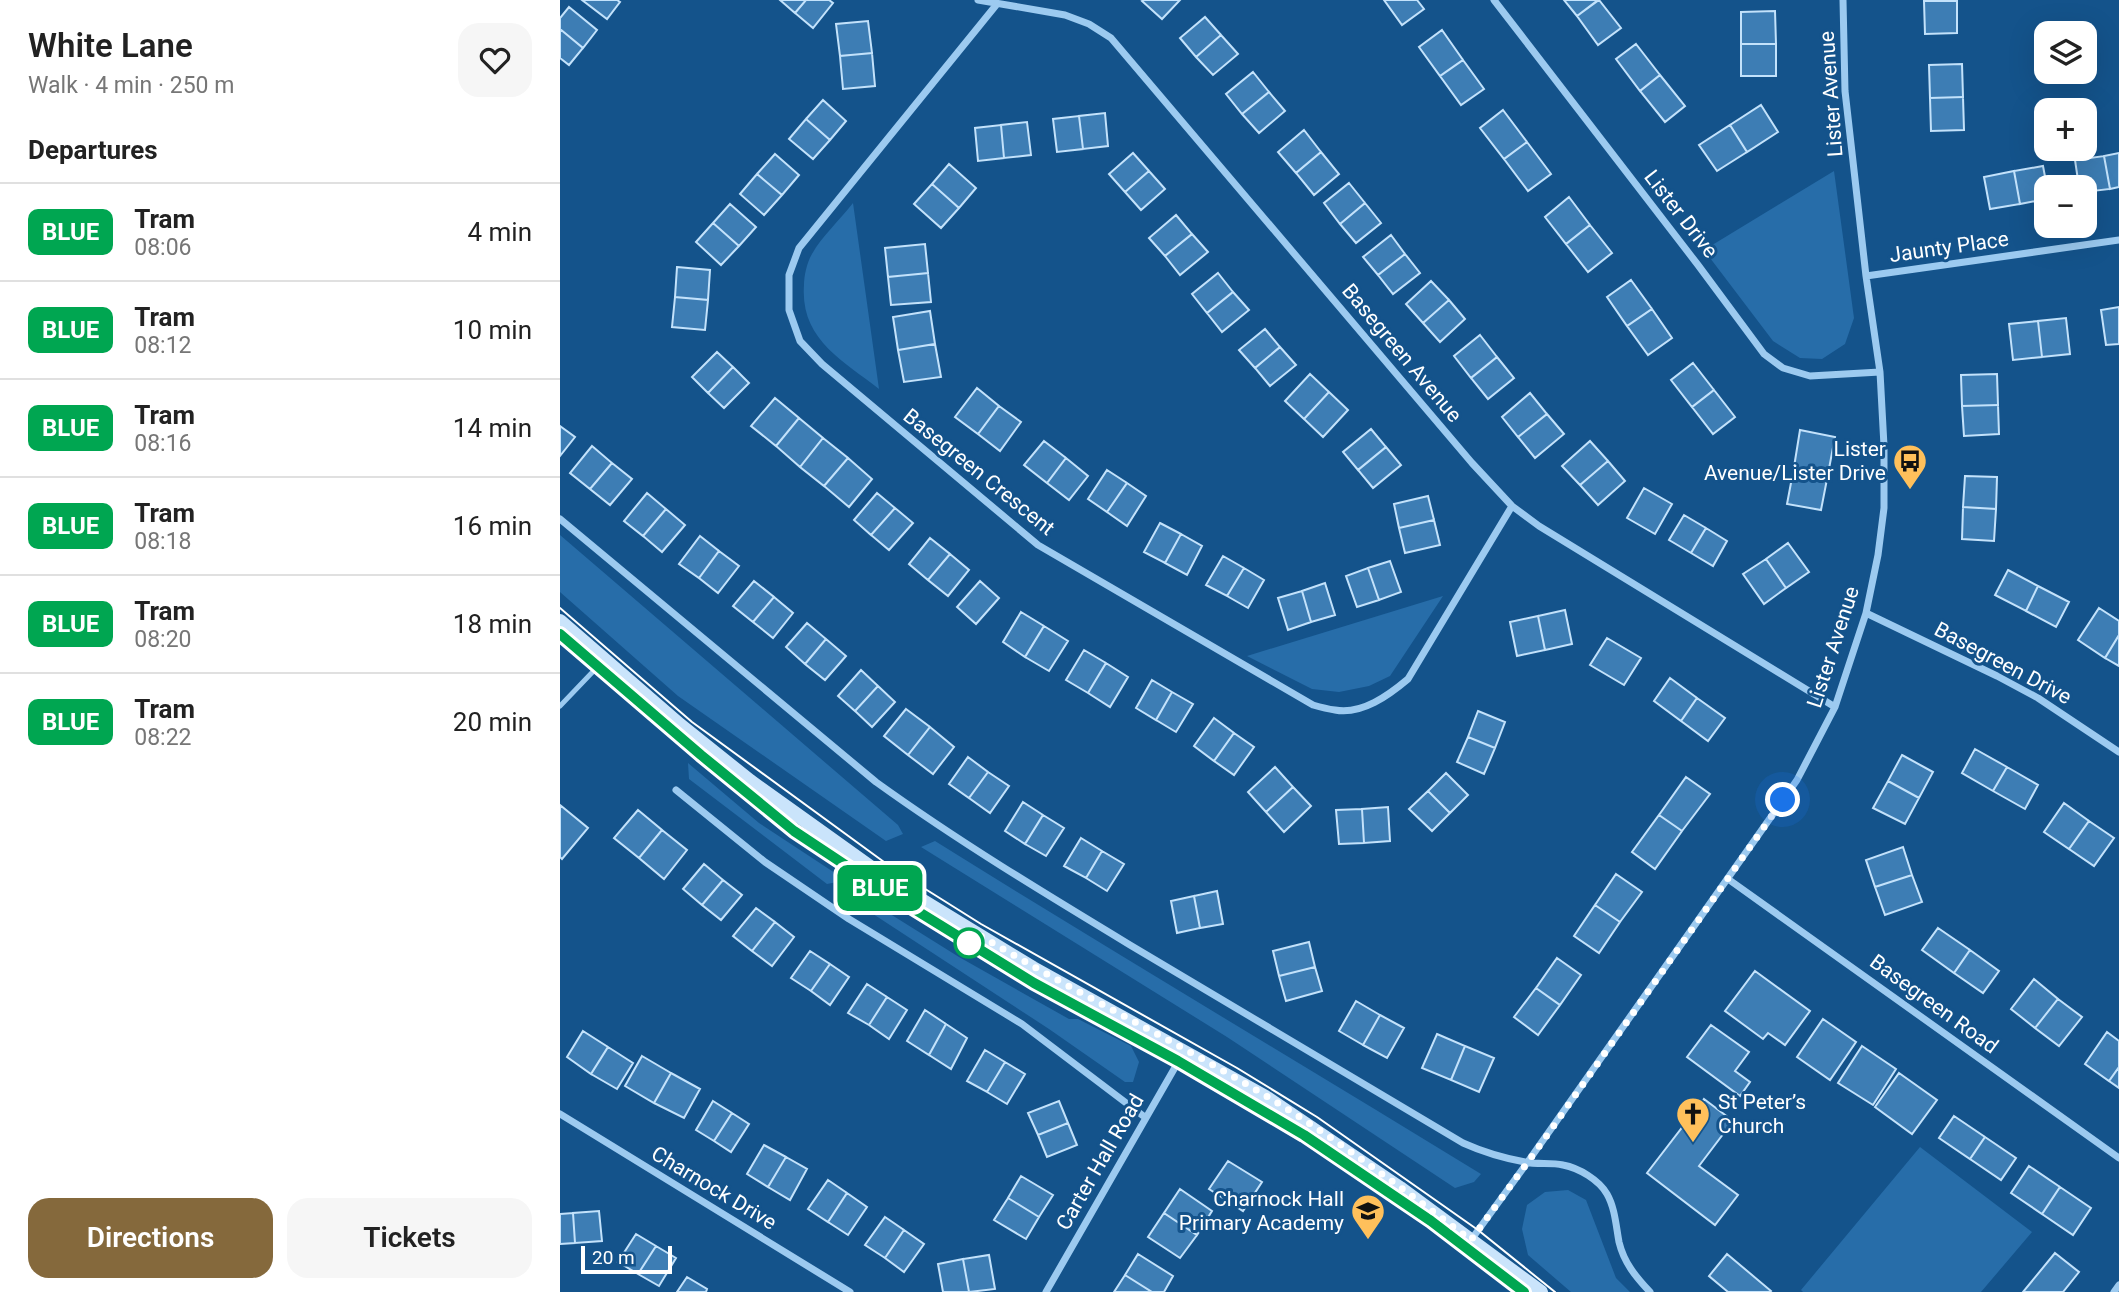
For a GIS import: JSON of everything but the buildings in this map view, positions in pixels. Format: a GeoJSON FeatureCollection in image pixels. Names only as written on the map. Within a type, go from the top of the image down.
{"type":"FeatureCollection","features":[{"type":"Feature","properties":{"kind":"main road"},"geometry":{"type":"LineString","coordinates":[[560,621],[740,773],[887,880],[1033,968],[1252,1088],[1316,1129],[1541,1292]]}},
{"type":"Feature","properties":{"kind":"street","name":"Basegreen Avenue"},"geometry":{"type":"LineString","coordinates":[[978,0],[1065,15],[1089,24],[1111,38],[1511,506],[1539,526],[1835,708]]}},
{"type":"Feature","properties":{"kind":"street","name":"Lister Drive"},"geometry":{"type":"LineString","coordinates":[[1494,0],[1764,354],[1783,368],[1810,376],[1880,372]]}},
{"type":"Feature","properties":{"kind":"street","name":"Lister Avenue"},"geometry":{"type":"LineString","coordinates":[[1471,1240],[1797,780],[1835,708],[1866,613],[1884,508],[1884,446],[1880,372],[1845,91],[1843,0]]}},
{"type":"Feature","properties":{"kind":"street","name":"Basegreen Crescent"},"geometry":{"type":"LineString","coordinates":[[997,4],[799,248],[789,275],[789,310],[800,341],[822,364],[1038,545],[1313,705],[1338,711],[1364,706],[1387,696],[1408,679],[1511,506]]}},
{"type":"Feature","properties":{"kind":"street","name":"Jaunty Place"},"geometry":{"type":"LineString","coordinates":[[1866,276],[2119,240]]}},
{"type":"Feature","properties":{"kind":"street"},"geometry":{"type":"LineString","coordinates":[[560,519],[876,782],[931,822],[1180,976],[1463,1143],[1486,1153],[1527,1163],[1564,1165],[1581,1171],[1607,1194],[1629,1268],[1650,1292]]}},
{"type":"Feature","properties":{"kind":"street","name":"Basegreen Drive"},"geometry":{"type":"LineString","coordinates":[[1866,613],[2038,698],[2119,752]]}},
{"type":"Feature","properties":{"kind":"street"},"geometry":{"type":"LineString","coordinates":[[676,790],[765,862],[849,919],[1022,1024],[1146,1118]]}},
{"type":"Feature","properties":{"kind":"street","name":"Basegreen Road"},"geometry":{"type":"LineString","coordinates":[[1728,878],[2119,1158]]}},
{"type":"Feature","properties":{"kind":"street","name":"Carter Hall Road"},"geometry":{"type":"LineString","coordinates":[[1046,1292],[1185,1050]]}},
{"type":"Feature","properties":{"kind":"street","name":"Charnock Drive"},"geometry":{"type":"LineString","coordinates":[[561,1118],[850,1292]]}},
{"type":"Feature","properties":{"kind":"street"},"geometry":{"type":"LineString","coordinates":[[2113,1292],[2119,1285]]}},
{"type":"Feature","properties":{"kind":"lane"},"geometry":{"type":"LineString","coordinates":[[560,706],[604,660]]}},
{"type":"Feature","properties":{"kind":"shaded area"},"geometry":{"type":"Polygon","coordinates":[[[1834,171],[1854,318],[1845,344],[1822,359],[1800,358],[1773,341],[1704,250],[1834,171]]]}},
{"type":"Feature","properties":{"kind":"shaded area"},"geometry":{"type":"Polygon","coordinates":[[[853,203],[879,389],[826,346],[809,320],[805,304],[804,285],[810,257],[853,203]]]}},
{"type":"Feature","properties":{"kind":"shaded area"},"geometry":{"type":"Polygon","coordinates":[[[560,535],[898,825],[903,834],[886,841],[678,696],[560,592],[560,535]]]}},
{"type":"Feature","properties":{"kind":"shaded area"},"geometry":{"type":"Polygon","coordinates":[[[1443,596],[1390,676],[1369,686],[1339,692],[1312,689],[1247,656],[1443,596]]]}},
{"type":"Feature","properties":{"kind":"shaded area"},"geometry":{"type":"Polygon","coordinates":[[[688,763],[759,823],[835,873],[837,882],[827,884],[689,779],[688,763]]]}},
{"type":"Feature","properties":{"kind":"shaded area"},"geometry":{"type":"Polygon","coordinates":[[[935,841],[1481,1174],[1474,1182],[1455,1188],[1227,1037],[921,847],[935,841]]]}},
{"type":"Feature","properties":{"kind":"shaded area"},"geometry":{"type":"Polygon","coordinates":[[[876,908],[1069,1019],[1078,1019],[1131,1046],[1139,1062],[1133,1082],[1125,1082],[870,912],[876,908]]]}},
{"type":"Feature","properties":{"kind":"shaded area"},"geometry":{"type":"Polygon","coordinates":[[[1920,1147],[2032,1232],[1981,1292],[1803,1292],[1801,1290],[1920,1147]]]}},
{"type":"Feature","properties":{"kind":"shaded area"},"geometry":{"type":"Polygon","coordinates":[[[1568,1190],[1586,1200],[1616,1278],[1630,1292],[1571,1292],[1528,1255],[1522,1229],[1527,1205],[1545,1192],[1568,1190]]]}},
{"type":"Feature","properties":{"kind":"tram line"},"geometry":{"type":"LineString","coordinates":[[560,608],[692,722],[895,870],[981,924],[1237,1068],[1317,1117],[1478,1230],[1555,1292]]}},
{"type":"Feature","properties":{"kind":"tram line"},"geometry":{"type":"LineString","coordinates":[[560,634],[794,831],[880,888],[1034,983],[1178,1061],[1304,1135],[1431,1221],[1524,1292]]}},
{"type":"Feature","properties":{"kind":"tram line","name":"BLUE"},"geometry":{"type":"LineString","coordinates":[[560,634],[794,831],[880,888],[1034,983],[1178,1061],[1304,1135],[1431,1221],[1524,1292]]}},
{"type":"Feature","properties":{"kind":"place","name":"Lister Avenue/Lister Drive"},"geometry":{"type":"Point","coordinates":[1910,491]}},
{"type":"Feature","properties":{"kind":"place","name":"St Peter’s Church"},"geometry":{"type":"Point","coordinates":[1693,1144]}},
{"type":"Feature","properties":{"kind":"place","name":"Charnock Hall Primary Academy"},"geometry":{"type":"Point","coordinates":[1368,1241]}},
{"type":"Feature","properties":{"kind":"route"},"geometry":{"type":"LineString","coordinates":[[969,943],[971,930],[1033,968],[1252,1088],[1316,1129],[1471,1240],[1783,800]]}}]}
